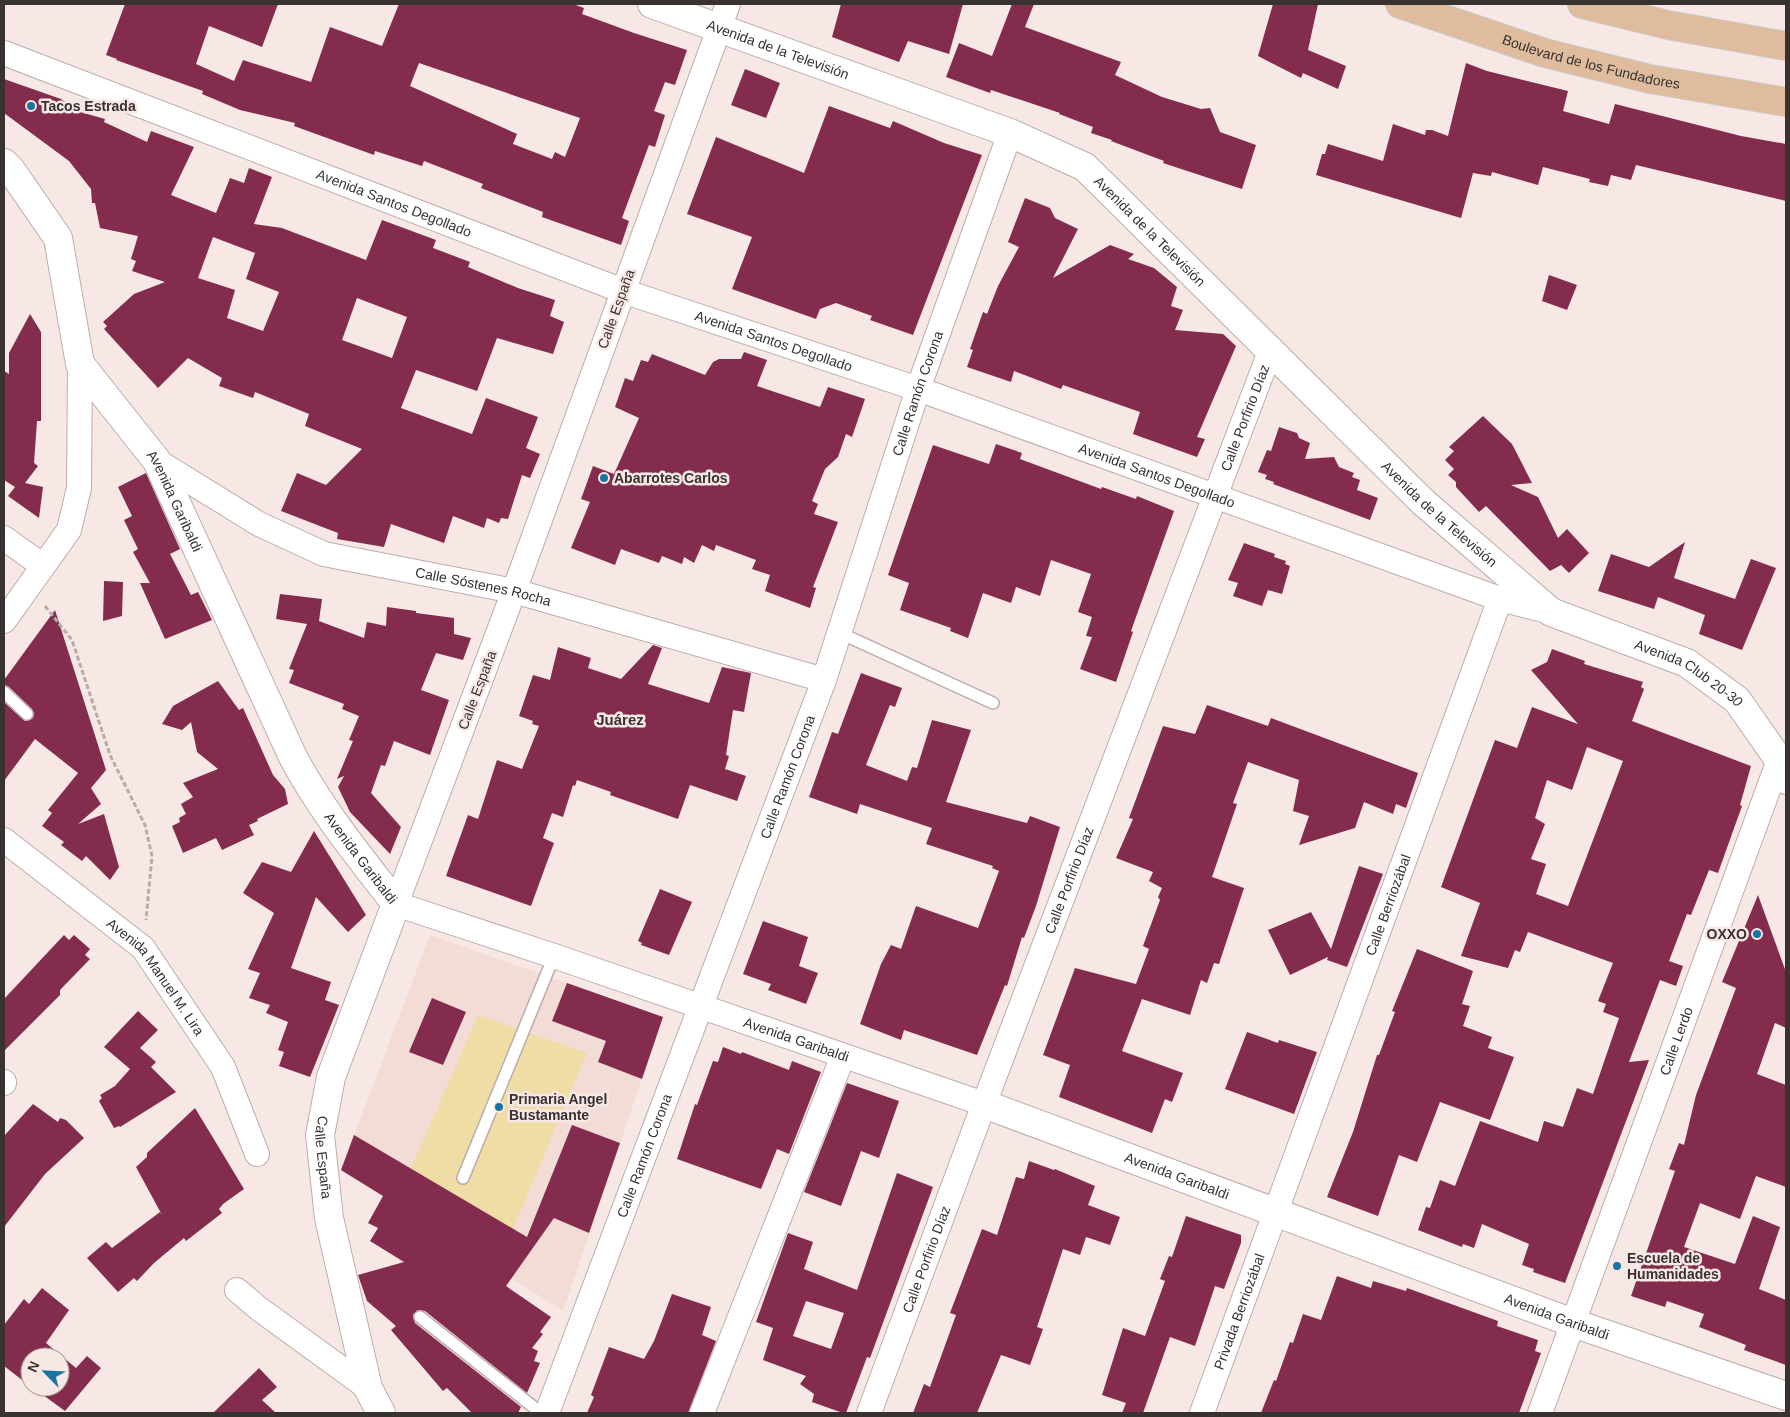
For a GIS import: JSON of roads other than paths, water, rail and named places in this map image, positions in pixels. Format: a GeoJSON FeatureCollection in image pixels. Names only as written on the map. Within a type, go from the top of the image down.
{"type":"FeatureCollection","features":[{"type":"Feature","properties":{"kind":"main road","name":"Boulevard de los Fundadores"},"geometry":{"type":"LineString","coordinates":[[1400,4],[1545,53],[1650,79],[1786,102]]}},
{"type":"Feature","properties":{"kind":"main road"},"geometry":{"type":"LineString","coordinates":[[1582,4],[1668,25],[1786,46]]}},
{"type":"Feature","properties":{"kind":"street","name":"Avenida de la Televisión"},"geometry":{"type":"LineString","coordinates":[[652,4],[1010,133],[1085,167],[1271,349],[1423,502],[1551,612]]}},
{"type":"Feature","properties":{"kind":"street","name":"Calle España"},"geometry":{"type":"LineString","coordinates":[[381,1413],[368,1388],[329,1218],[320,1135],[331,1077],[514,591],[728,4]]}},
{"type":"Feature","properties":{"kind":"street","name":"Avenida Santos Degollado"},"geometry":{"type":"LineString","coordinates":[[4,53],[623,291],[918,389],[1500,599],[1551,612]]}},
{"type":"Feature","properties":{"kind":"street","name":"Calle Ramón Corona"},"geometry":{"type":"LineString","coordinates":[[547,1413],[702,1008],[824,680],[918,389],[1010,133]]}},
{"type":"Feature","properties":{"kind":"street"},"geometry":{"type":"LineString","coordinates":[[4,621],[70,530],[79,488],[80,364],[58,238],[6,170]]}},
{"type":"Feature","properties":{"kind":"street","name":"Calle Porfirio Díaz"},"geometry":{"type":"LineString","coordinates":[[870,1413],[984,1104],[1271,349]]}},
{"type":"Feature","properties":{"kind":"street","name":"Avenida Garibaldi"},"geometry":{"type":"LineString","coordinates":[[80,364],[157,461],[306,782],[333,823],[396,904],[554,956],[984,1104],[1277,1211],[1573,1323],[1786,1396]]}},
{"type":"Feature","properties":{"kind":"street","name":"Calle Sóstenes Rocha"},"geometry":{"type":"LineString","coordinates":[[157,461],[259,524],[324,554],[514,591],[824,680]]}},
{"type":"Feature","properties":{"kind":"street"},"geometry":{"type":"LineString","coordinates":[[4,538],[43,566]]}},
{"type":"Feature","properties":{"kind":"street","name":"Calle Berriozábal"},"geometry":{"type":"LineString","coordinates":[[1277,1211],[1500,599]]}},
{"type":"Feature","properties":{"kind":"street","name":"Avenida Club 20-30"},"geometry":{"type":"LineString","coordinates":[[1551,612],[1687,663],[1737,700],[1783,770]]}},
{"type":"Feature","properties":{"kind":"street","name":"Calle Lerdo"},"geometry":{"type":"LineString","coordinates":[[1540,1413],[1783,770]]}},
{"type":"Feature","properties":{"kind":"street","name":"Avenida Manuel M. Lira"},"geometry":{"type":"LineString","coordinates":[[4,840],[143,948],[223,1067],[257,1154]]}},
{"type":"Feature","properties":{"kind":"street"},"geometry":{"type":"LineString","coordinates":[[702,1413],[843,1056]]}},
{"type":"Feature","properties":{"kind":"street","name":"Privada Berriozábal"},"geometry":{"type":"LineString","coordinates":[[1202,1413],[1277,1211]]}},
{"type":"Feature","properties":{"kind":"street"},"geometry":{"type":"LineString","coordinates":[[237,1290],[258,1308],[368,1388]]}},
{"type":"Feature","properties":{"kind":"lane"},"geometry":{"type":"LineString","coordinates":[[840,633],[994,703]]}},
{"type":"Feature","properties":{"kind":"lane"},"geometry":{"type":"LineString","coordinates":[[4,692],[27,714]]}},
{"type":"Feature","properties":{"kind":"lane"},"geometry":{"type":"LineString","coordinates":[[463,1178],[554,956]]}},
{"type":"Feature","properties":{"kind":"lane"},"geometry":{"type":"LineString","coordinates":[[420,1317],[541,1413]]}},
{"type":"Feature","properties":{"kind":"place","name":"Tacos Estrada"},"geometry":{"type":"Point","coordinates":[31,106]}},
{"type":"Feature","properties":{"kind":"place","name":"Abarrotes Carlos"},"geometry":{"type":"Point","coordinates":[604,478]}},
{"type":"Feature","properties":{"kind":"place","name":"OXXO"},"geometry":{"type":"Point","coordinates":[1757,934]}},
{"type":"Feature","properties":{"kind":"place","name":"Primaria Angel Bustamante"},"geometry":{"type":"Point","coordinates":[499,1107]}},
{"type":"Feature","properties":{"kind":"place","name":"Escuela de Humanidades"},"geometry":{"type":"Point","coordinates":[1617,1266]}},
{"type":"Feature","properties":{"kind":"district","name":"Juárez"},"geometry":{"type":"Point","coordinates":[620,719]}}]}
